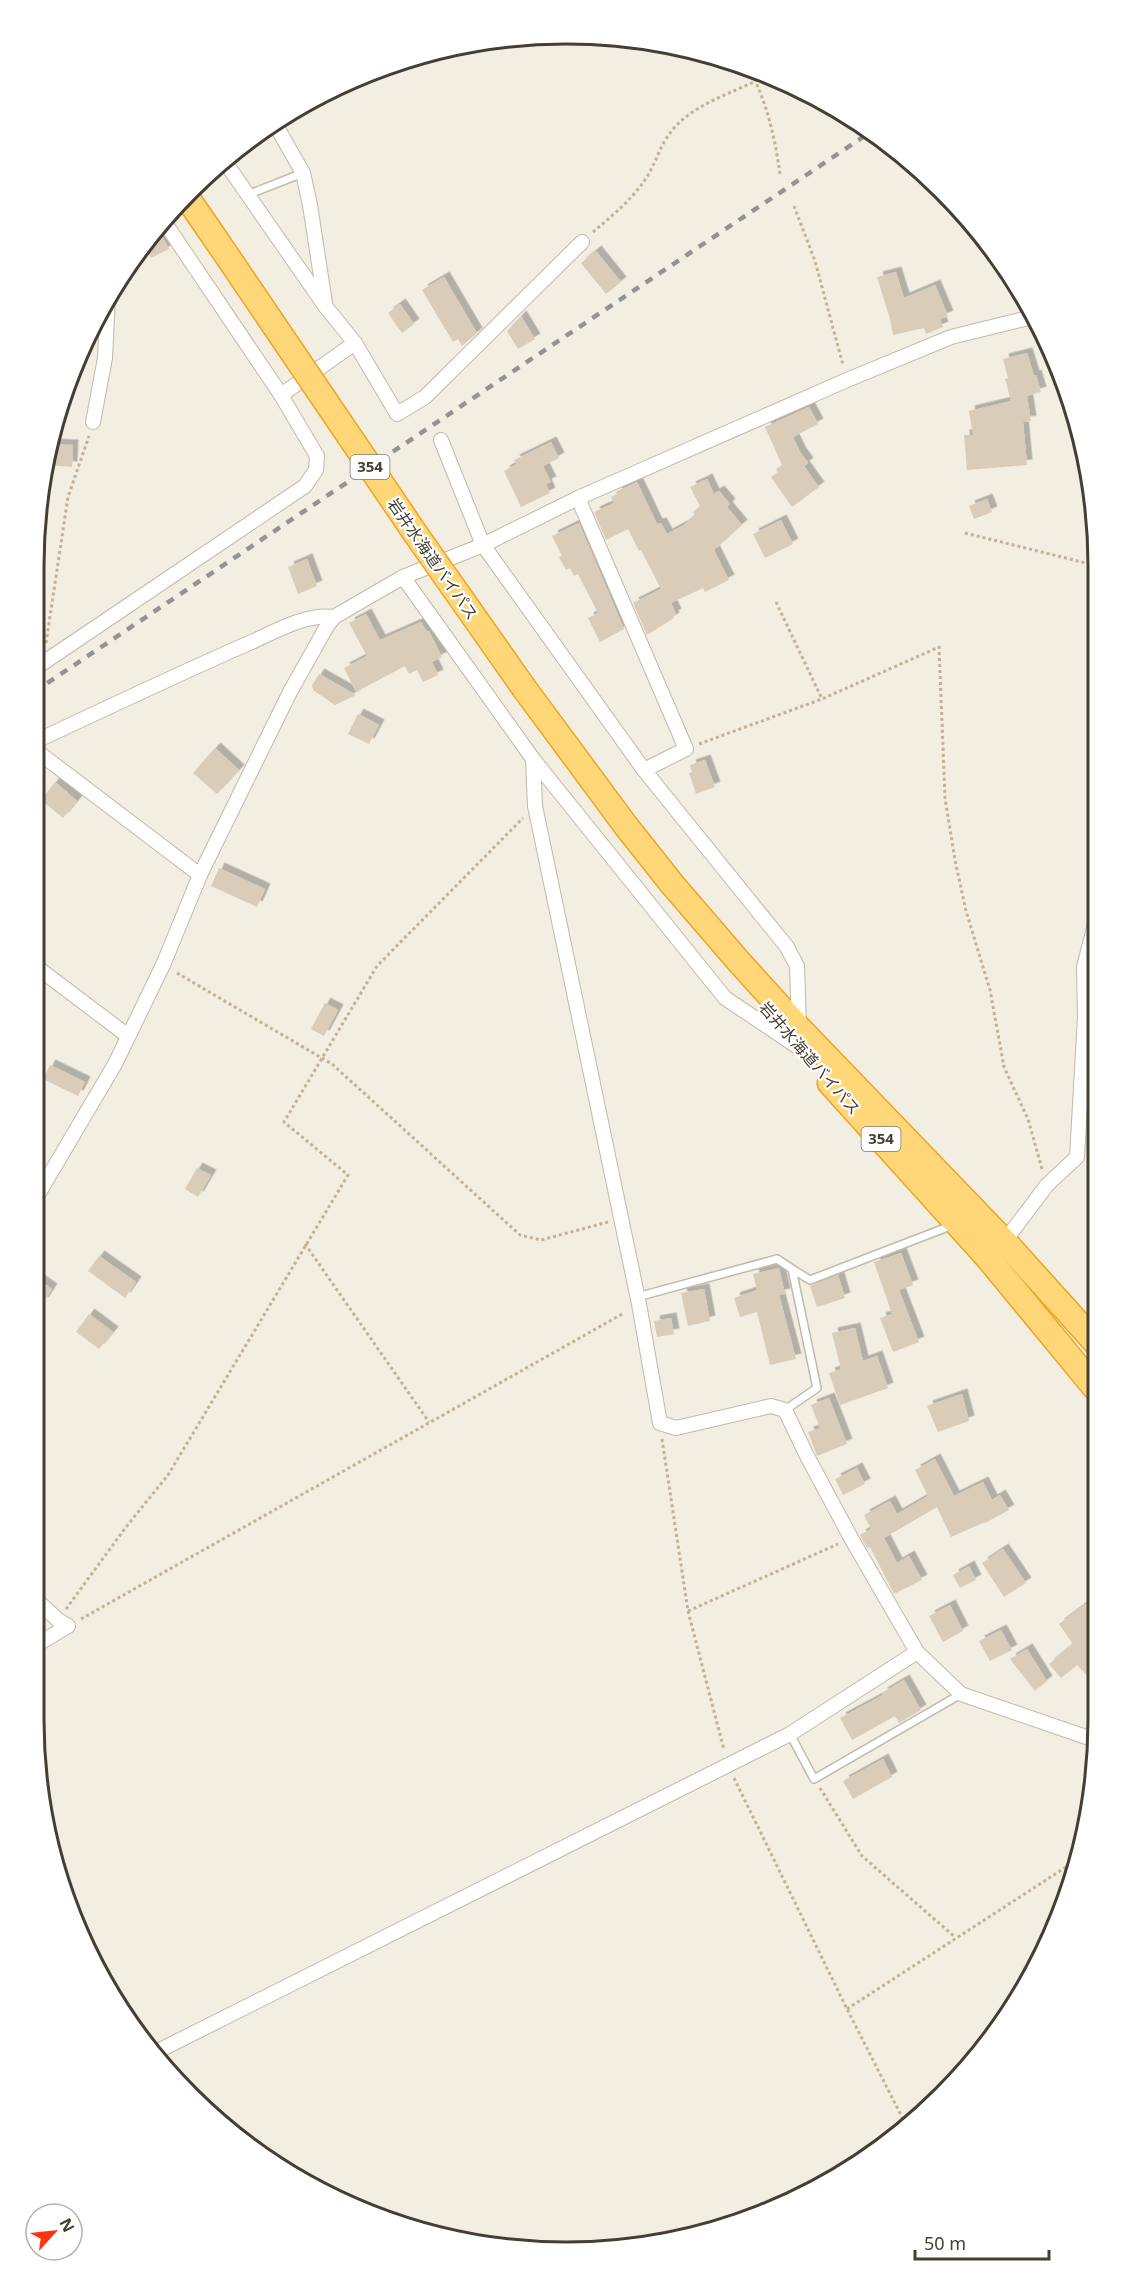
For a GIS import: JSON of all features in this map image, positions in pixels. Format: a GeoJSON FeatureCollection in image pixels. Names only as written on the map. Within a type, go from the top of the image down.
{"type":"FeatureCollection","features":[{"type":"Feature","properties":{"kind":"highway","name":"岩井水海道バイパス"},"geometry":{"type":"LineString","coordinates":[[190,202],[434,561],[524,688],[742,980],[997,1250],[1088,1335]]}},
{"type":"Feature","properties":{"kind":"highway","name":"岩井水海道バイパス"},"geometry":{"type":"LineString","coordinates":[[798,1037],[957,1223],[997,1250],[1088,1378]]}},
{"type":"Feature","properties":{"kind":"street"},"geometry":{"type":"LineString","coordinates":[[278,129],[303,173],[325,306]]}},
{"type":"Feature","properties":{"kind":"street"},"geometry":{"type":"LineString","coordinates":[[228,167],[325,306],[355,343],[397,414],[425,397],[582,242]]}},
{"type":"Feature","properties":{"kind":"street"},"geometry":{"type":"LineString","coordinates":[[44,663],[305,486],[316,470],[316,456],[281,395],[168,227]]}},
{"type":"Feature","properties":{"kind":"street"},"geometry":{"type":"LineString","coordinates":[[93,422],[105,358],[107,315]]}},
{"type":"Feature","properties":{"kind":"street"},"geometry":{"type":"LineString","coordinates":[[44,1184],[115,1064],[163,965],[201,875],[291,692],[334,617],[403,577],[483,545],[578,498],[847,380],[951,337],[1025,319]]}},
{"type":"Feature","properties":{"kind":"street"},"geometry":{"type":"LineString","coordinates":[[281,395],[355,343]]}},
{"type":"Feature","properties":{"kind":"street"},"geometry":{"type":"LineString","coordinates":[[403,577],[533,759],[725,998],[798,1037],[797,966],[787,947],[644,770],[483,545],[441,440]]}},
{"type":"Feature","properties":{"kind":"street"},"geometry":{"type":"LineString","coordinates":[[578,498],[686,749],[644,770]]}},
{"type":"Feature","properties":{"kind":"street"},"geometry":{"type":"LineString","coordinates":[[44,737],[293,625],[322,615],[334,617]]}},
{"type":"Feature","properties":{"kind":"street"},"geometry":{"type":"LineString","coordinates":[[44,757],[201,875]]}},
{"type":"Feature","properties":{"kind":"street"},"geometry":{"type":"LineString","coordinates":[[533,759],[535,806],[638,1301],[660,1423],[676,1428],[771,1406],[785,1410],[851,1538],[917,1652],[961,1694],[1087,1737]]}},
{"type":"Feature","properties":{"kind":"street"},"geometry":{"type":"LineString","coordinates":[[997,1250],[1047,1185],[1077,1157],[1085,1017],[1084,967],[1088,951]]}},
{"type":"Feature","properties":{"kind":"street"},"geometry":{"type":"LineString","coordinates":[[44,972],[128,1036]]}},
{"type":"Feature","properties":{"kind":"street"},"geometry":{"type":"LineString","coordinates":[[44,1607],[63,1623],[44,1638]]}},
{"type":"Feature","properties":{"kind":"street"},"geometry":{"type":"LineString","coordinates":[[161,2050],[790,1734],[917,1652]]}},
{"type":"Feature","properties":{"kind":"lane"},"geometry":{"type":"LineString","coordinates":[[247,195],[303,173]]}},
{"type":"Feature","properties":{"kind":"lane"},"geometry":{"type":"LineString","coordinates":[[638,1301],[777,1259],[810,1280],[957,1223]]}},
{"type":"Feature","properties":{"kind":"lane"},"geometry":{"type":"LineString","coordinates":[[785,1410],[817,1388],[792,1269]]}},
{"type":"Feature","properties":{"kind":"lane"},"geometry":{"type":"LineString","coordinates":[[790,1734],[814,1779],[961,1694]]}},
{"type":"Feature","properties":{"kind":"path"},"geometry":{"type":"LineString","coordinates":[[582,242],[628,202],[655,163],[661,144],[676,126],[694,111],[756,81],[774,132],[780,174]]}},
{"type":"Feature","properties":{"kind":"path"},"geometry":{"type":"LineString","coordinates":[[794,207],[815,261],[847,380]]}},
{"type":"Feature","properties":{"kind":"path"},"geometry":{"type":"LineString","coordinates":[[44,637],[68,497],[93,422]]}},
{"type":"Feature","properties":{"kind":"path"},"geometry":{"type":"LineString","coordinates":[[965,533],[1088,563]]}},
{"type":"Feature","properties":{"kind":"path"},"geometry":{"type":"LineString","coordinates":[[776,602],[822,699]]}},
{"type":"Feature","properties":{"kind":"path"},"geometry":{"type":"LineString","coordinates":[[686,749],[822,699],[939,647],[945,798],[955,860],[966,911],[990,990],[1004,1067],[1028,1119],[1047,1185]]}},
{"type":"Feature","properties":{"kind":"path"},"geometry":{"type":"LineString","coordinates":[[63,1623],[126,1527],[168,1475],[348,1174],[284,1122],[377,966],[535,806]]}},
{"type":"Feature","properties":{"kind":"path"},"geometry":{"type":"LineString","coordinates":[[163,965],[332,1064],[520,1235],[541,1240],[621,1218]]}},
{"type":"Feature","properties":{"kind":"path"},"geometry":{"type":"LineString","coordinates":[[305,1244],[429,1422]]}},
{"type":"Feature","properties":{"kind":"path"},"geometry":{"type":"LineString","coordinates":[[63,1623],[429,1422],[638,1301]]}},
{"type":"Feature","properties":{"kind":"path"},"geometry":{"type":"LineString","coordinates":[[660,1423],[688,1611],[728,1765],[903,2119]]}},
{"type":"Feature","properties":{"kind":"path"},"geometry":{"type":"LineString","coordinates":[[688,1611],[851,1538]]}},
{"type":"Feature","properties":{"kind":"path"},"geometry":{"type":"LineString","coordinates":[[814,1779],[862,1856],[956,1937]]}},
{"type":"Feature","properties":{"kind":"path"},"geometry":{"type":"LineString","coordinates":[[847,2009],[1067,1866]]}},
{"type":"Feature","properties":{"kind":"building"},"geometry":{"type":"Polygon","coordinates":[[[161,235],[169,249],[151,258],[148,252],[161,235]]]}},
{"type":"Feature","properties":{"kind":"building"},"geometry":{"type":"Polygon","coordinates":[[[596,251],[621,282],[606,294],[581,263],[596,251]]]}},
{"type":"Feature","properties":{"kind":"building"},"geometry":{"type":"Polygon","coordinates":[[[896,272],[904,298],[935,285],[948,316],[940,319],[943,327],[926,334],[924,328],[893,335],[877,277],[896,272]]]}},
{"type":"Feature","properties":{"kind":"building"},"geometry":{"type":"Polygon","coordinates":[[[444,277],[477,333],[462,346],[458,339],[453,342],[422,290],[444,277]]]}},
{"type":"Feature","properties":{"kind":"building"},"geometry":{"type":"Polygon","coordinates":[[[400,304],[414,324],[402,333],[388,313],[400,304]]]}},
{"type":"Feature","properties":{"kind":"building"},"geometry":{"type":"Polygon","coordinates":[[[521,316],[535,339],[518,349],[507,331],[521,316]]]}},
{"type":"Feature","properties":{"kind":"building"},"geometry":{"type":"Polygon","coordinates":[[[1027,353],[1041,392],[1027,396],[1031,421],[1023,422],[1027,465],[967,470],[964,435],[973,435],[969,411],[1011,401],[1003,359],[1027,353]]]}},
{"type":"Feature","properties":{"kind":"building"},"geometry":{"type":"Polygon","coordinates":[[[809,407],[818,424],[793,437],[808,463],[804,466],[819,487],[792,507],[771,477],[782,465],[765,427],[809,407]]]}},
{"type":"Feature","properties":{"kind":"building"},"geometry":{"type":"Polygon","coordinates":[[[551,442],[559,458],[543,466],[551,482],[546,484],[550,493],[521,507],[504,471],[517,464],[514,460],[551,442]]]}},
{"type":"Feature","properties":{"kind":"building"},"geometry":{"type":"Polygon","coordinates":[[[58,444],[73,445],[72,467],[54,466],[58,444]]]}},
{"type":"Feature","properties":{"kind":"building"},"geometry":{"type":"Polygon","coordinates":[[[707,479],[714,494],[719,491],[730,504],[727,507],[742,525],[714,550],[729,580],[705,592],[703,588],[671,603],[676,614],[674,618],[647,635],[633,603],[661,589],[628,529],[606,540],[594,512],[614,503],[611,497],[617,494],[616,492],[637,482],[657,524],[661,523],[667,534],[684,525],[695,515],[693,512],[700,506],[690,487],[707,479]]]}},
{"type":"Feature","properties":{"kind":"building"},"geometry":{"type":"Polygon","coordinates":[[[987,499],[992,512],[974,519],[969,506],[987,499]]]}},
{"type":"Feature","properties":{"kind":"building"},"geometry":{"type":"Polygon","coordinates":[[[781,520],[793,544],[765,558],[753,534],[781,520]]]}},
{"type":"Feature","properties":{"kind":"building"},"geometry":{"type":"Polygon","coordinates":[[[579,523],[624,629],[600,642],[588,618],[598,613],[578,574],[574,576],[570,568],[566,570],[552,536],[579,523]]]}},
{"type":"Feature","properties":{"kind":"building"},"geometry":{"type":"Polygon","coordinates":[[[307,559],[317,586],[298,594],[288,567],[307,559]]]}},
{"type":"Feature","properties":{"kind":"building"},"geometry":{"type":"Polygon","coordinates":[[[366,614],[380,640],[421,622],[427,632],[429,631],[442,657],[432,662],[438,675],[423,682],[417,670],[409,674],[405,666],[356,692],[344,668],[367,656],[349,623],[366,614]]]}},
{"type":"Feature","properties":{"kind":"building"},"geometry":{"type":"Polygon","coordinates":[[[319,674],[356,695],[335,705],[313,690],[312,685],[319,674]]]}},
{"type":"Feature","properties":{"kind":"building"},"geometry":{"type":"Polygon","coordinates":[[[358,714],[379,725],[369,744],[348,734],[358,714]]]}},
{"type":"Feature","properties":{"kind":"building"},"geometry":{"type":"Polygon","coordinates":[[[215,748],[239,770],[217,794],[193,773],[215,748]]]}},
{"type":"Feature","properties":{"kind":"building"},"geometry":{"type":"Polygon","coordinates":[[[705,760],[715,787],[696,794],[689,773],[692,772],[690,765],[705,760]]]}},
{"type":"Feature","properties":{"kind":"building"},"geometry":{"type":"Polygon","coordinates":[[[55,782],[77,801],[63,818],[44,802],[44,796],[55,782]]]}},
{"type":"Feature","properties":{"kind":"building"},"geometry":{"type":"Polygon","coordinates":[[[219,868],[265,889],[257,907],[211,886],[219,868]]]}},
{"type":"Feature","properties":{"kind":"building"},"geometry":{"type":"Polygon","coordinates":[[[325,1003],[338,1010],[324,1036],[311,1029],[325,1003]]]}},
{"type":"Feature","properties":{"kind":"building"},"geometry":{"type":"Polygon","coordinates":[[[50,1065],[85,1082],[78,1096],[44,1079],[50,1065]]]}},
{"type":"Feature","properties":{"kind":"building"},"geometry":{"type":"Polygon","coordinates":[[[197,1168],[211,1175],[198,1197],[185,1189],[197,1168]]]}},
{"type":"Feature","properties":{"kind":"building"},"geometry":{"type":"Polygon","coordinates":[[[901,1253],[913,1285],[899,1290],[919,1342],[893,1352],[880,1318],[892,1314],[874,1262],[901,1253]]]}},
{"type":"Feature","properties":{"kind":"building"},"geometry":{"type":"Polygon","coordinates":[[[99,1256],[136,1282],[125,1298],[88,1271],[99,1256]]]}},
{"type":"Feature","properties":{"kind":"building"},"geometry":{"type":"Polygon","coordinates":[[[779,1268],[785,1294],[779,1295],[796,1359],[770,1365],[757,1312],[740,1317],[734,1298],[757,1290],[753,1274],[779,1268]]]}},
{"type":"Feature","properties":{"kind":"building"},"geometry":{"type":"Polygon","coordinates":[[[838,1275],[845,1298],[817,1307],[810,1286],[838,1275]]]}},
{"type":"Feature","properties":{"kind":"building"},"geometry":{"type":"Polygon","coordinates":[[[44,1284],[52,1289],[44,1301],[44,1284]]]}},
{"type":"Feature","properties":{"kind":"building"},"geometry":{"type":"Polygon","coordinates":[[[704,1289],[710,1321],[688,1326],[681,1293],[704,1289]]]}},
{"type":"Feature","properties":{"kind":"building"},"geometry":{"type":"Polygon","coordinates":[[[89,1314],[113,1332],[99,1349],[76,1332],[89,1314]]]}},
{"type":"Feature","properties":{"kind":"building"},"geometry":{"type":"Polygon","coordinates":[[[671,1318],[674,1334],[657,1337],[654,1321],[671,1318]]]}},
{"type":"Feature","properties":{"kind":"building"},"geometry":{"type":"Polygon","coordinates":[[[855,1328],[863,1361],[877,1356],[888,1388],[840,1405],[829,1373],[841,1369],[832,1333],[855,1328]]]}},
{"type":"Feature","properties":{"kind":"building"},"geometry":{"type":"Polygon","coordinates":[[[962,1394],[969,1421],[938,1432],[927,1406],[962,1394]]]}},
{"type":"Feature","properties":{"kind":"building"},"geometry":{"type":"Polygon","coordinates":[[[829,1398],[847,1444],[817,1456],[808,1432],[820,1428],[811,1405],[829,1398]]]}},
{"type":"Feature","properties":{"kind":"building"},"geometry":{"type":"Polygon","coordinates":[[[935,1459],[954,1496],[983,1482],[992,1500],[1000,1495],[1009,1510],[951,1537],[937,1507],[884,1538],[897,1563],[909,1556],[922,1580],[894,1594],[870,1547],[867,1548],[860,1535],[871,1529],[864,1515],[890,1501],[897,1514],[928,1496],[915,1470],[935,1459]]]}},
{"type":"Feature","properties":{"kind":"building"},"geometry":{"type":"Polygon","coordinates":[[[857,1468],[865,1484],[843,1495],[835,1479],[857,1468]]]}},
{"type":"Feature","properties":{"kind":"building"},"geometry":{"type":"Polygon","coordinates":[[[1003,1549],[1026,1583],[1004,1597],[982,1563],[1003,1549]]]}},
{"type":"Feature","properties":{"kind":"building"},"geometry":{"type":"Polygon","coordinates":[[[969,1566],[976,1580],[960,1588],[953,1575],[969,1566]]]}},
{"type":"Feature","properties":{"kind":"building"},"geometry":{"type":"Polygon","coordinates":[[[1086,1604],[1088,1607],[1088,1677],[1077,1665],[1061,1678],[1049,1664],[1073,1644],[1059,1624],[1086,1604]]]}},
{"type":"Feature","properties":{"kind":"building"},"geometry":{"type":"Polygon","coordinates":[[[950,1605],[963,1631],[943,1642],[929,1616],[950,1605]]]}},
{"type":"Feature","properties":{"kind":"building"},"geometry":{"type":"Polygon","coordinates":[[[1001,1630],[1012,1650],[990,1661],[979,1641],[1001,1630]]]}},
{"type":"Feature","properties":{"kind":"building"},"geometry":{"type":"Polygon","coordinates":[[[1027,1649],[1047,1681],[1035,1691],[1010,1659],[1027,1649]]]}},
{"type":"Feature","properties":{"kind":"building"},"geometry":{"type":"Polygon","coordinates":[[[904,1680],[921,1710],[899,1723],[895,1716],[852,1740],[840,1718],[883,1695],[882,1693],[904,1680]]]}},
{"type":"Feature","properties":{"kind":"building"},"geometry":{"type":"Polygon","coordinates":[[[883,1759],[892,1777],[853,1799],[843,1781],[883,1759]]]}},
{"type":"Feature","properties":{"kind":"railway"},"geometry":{"type":"LineString","coordinates":[[44,685],[864,137]]}}]}
